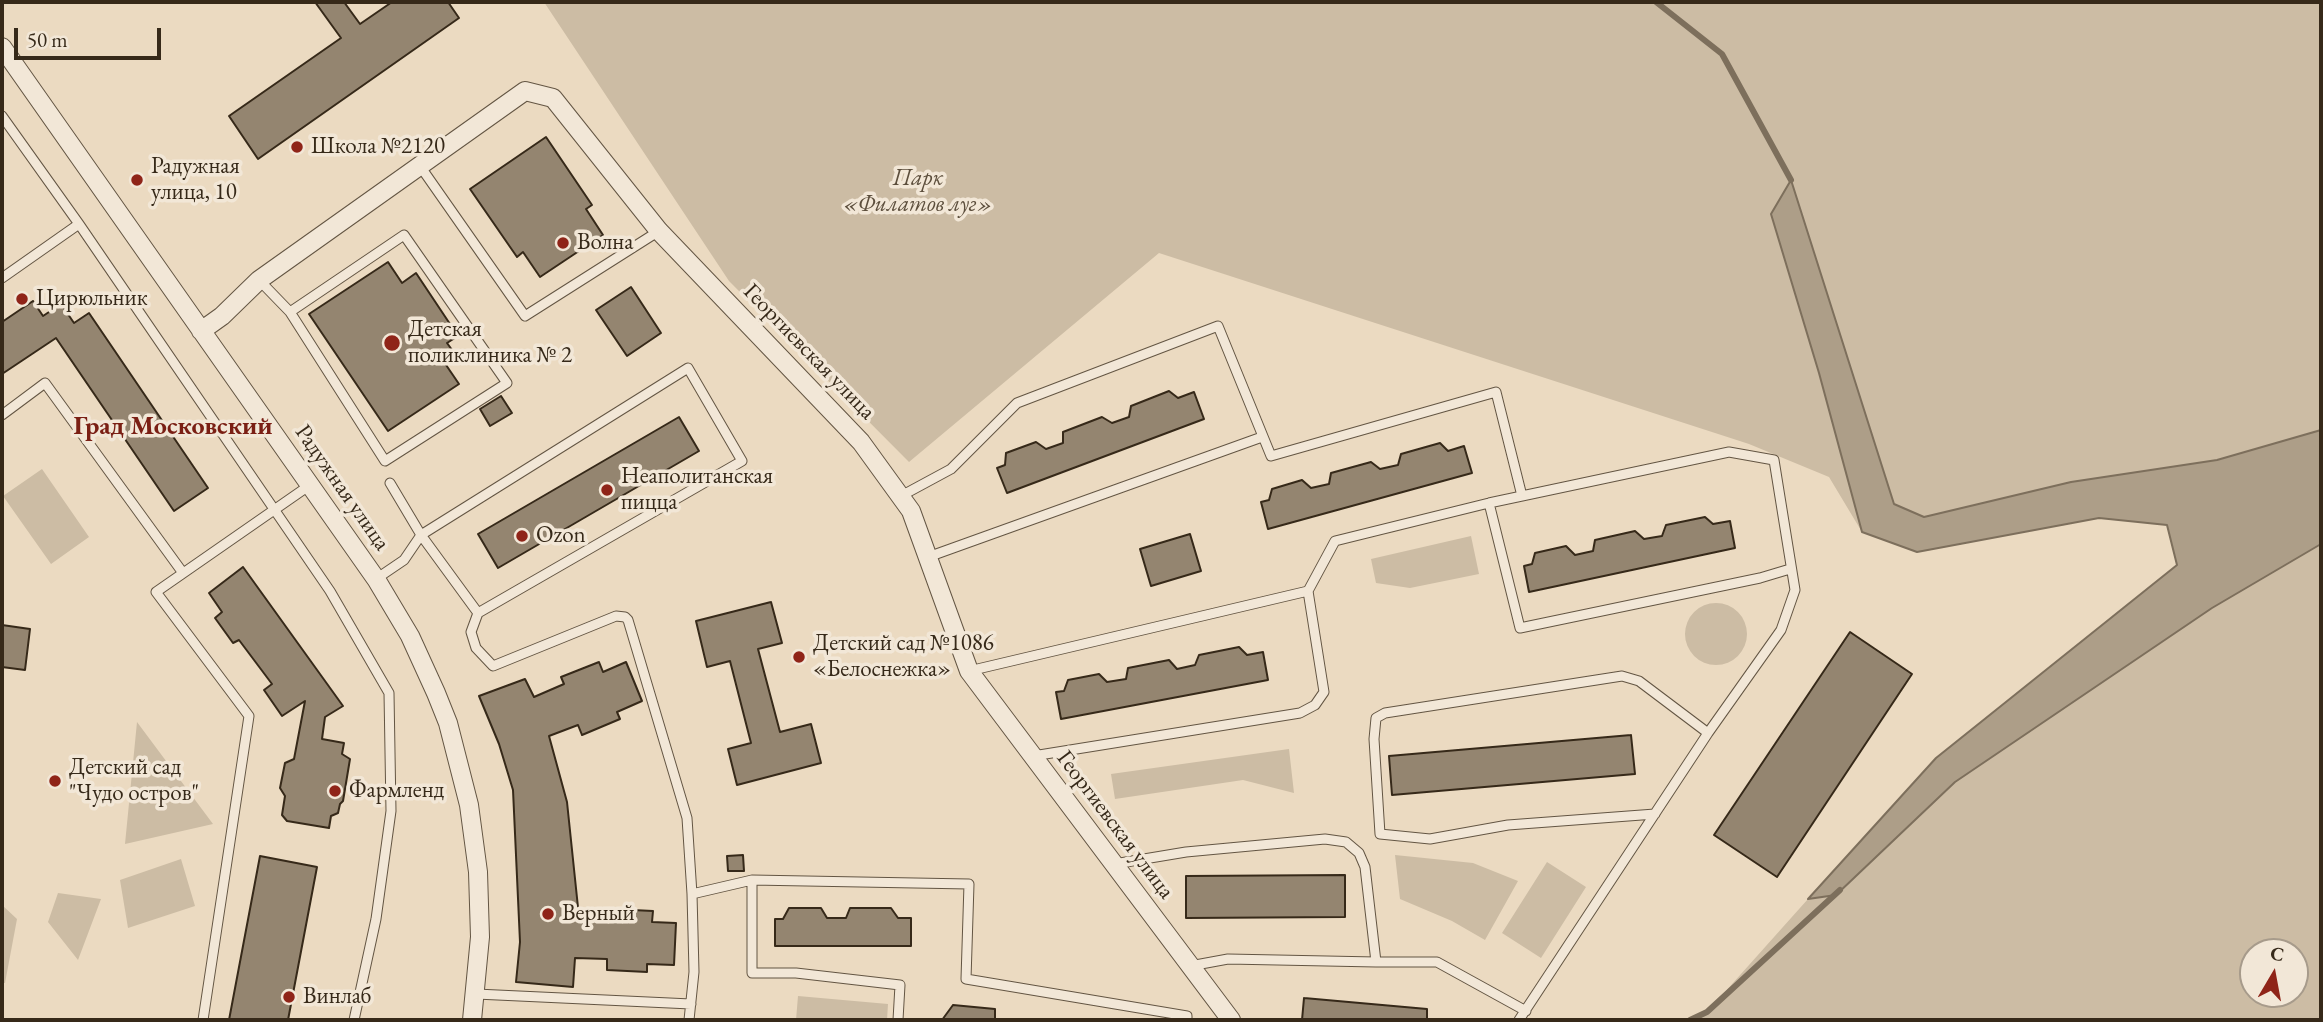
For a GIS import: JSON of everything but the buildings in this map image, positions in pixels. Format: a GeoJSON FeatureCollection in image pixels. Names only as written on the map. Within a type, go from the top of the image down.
{"type":"FeatureCollection","features":[{"type":"Feature","properties":{"kind":"street","name":"Радужная улица"},"geometry":{"type":"LineString","coordinates":[[2,47],[376,579],[410,636],[436,693],[465,783],[478,872],[480,961],[472,1020]]}},
{"type":"Feature","properties":{"kind":"street","name":"Георгиевская улица"},"geometry":{"type":"LineString","coordinates":[[201,331],[222,316],[258,280],[525,92],[553,98],[659,231],[861,442],[901,496],[911,511],[970,671],[1231,1020]]}},
{"type":"Feature","properties":{"kind":"lane"},"geometry":{"type":"LineString","coordinates":[[2,116],[330,591],[390,693],[391,811],[376,919],[354,1020]]}},
{"type":"Feature","properties":{"kind":"lane"},"geometry":{"type":"LineString","coordinates":[[420,166],[525,316],[659,231]]}},
{"type":"Feature","properties":{"kind":"lane"},"geometry":{"type":"LineString","coordinates":[[2,278],[79,224]]}},
{"type":"Feature","properties":{"kind":"lane"},"geometry":{"type":"LineString","coordinates":[[258,280],[290,312],[385,461],[507,383],[404,235],[290,312]]}},
{"type":"Feature","properties":{"kind":"lane"},"geometry":{"type":"LineString","coordinates":[[901,496],[951,469],[1017,403],[1218,326],[1271,456],[1496,392],[1522,496]]}},
{"type":"Feature","properties":{"kind":"lane"},"geometry":{"type":"LineString","coordinates":[[376,579],[404,560],[421,535],[688,368],[742,461],[478,613],[471,632],[476,648],[493,666],[616,617],[625,617],[628,621],[685,807],[692,894],[694,972],[689,1020]]}},
{"type":"Feature","properties":{"kind":"lane"},"geometry":{"type":"LineString","coordinates":[[2,415],[46,383],[183,573]]}},
{"type":"Feature","properties":{"kind":"lane"},"geometry":{"type":"LineString","coordinates":[[928,558],[1262,437]]}},
{"type":"Feature","properties":{"kind":"lane"},"geometry":{"type":"LineString","coordinates":[[1033,756],[1300,713],[1315,705],[1324,692],[1308,591],[1335,541],[1489,503],[1729,452],[1774,460],[1795,590],[1781,630],[1708,733],[1519,1020]]}},
{"type":"Feature","properties":{"kind":"lane"},"geometry":{"type":"LineString","coordinates":[[390,483],[421,535],[478,613]]}},
{"type":"Feature","properties":{"kind":"lane"},"geometry":{"type":"LineString","coordinates":[[202,1020],[249,716],[156,592],[310,485]]}},
{"type":"Feature","properties":{"kind":"lane"},"geometry":{"type":"LineString","coordinates":[[1489,503],[1520,628],[1760,578],[1790,569]]}},
{"type":"Feature","properties":{"kind":"lane"},"geometry":{"type":"LineString","coordinates":[[970,671],[1308,591]]}},
{"type":"Feature","properties":{"kind":"lane"},"geometry":{"type":"LineString","coordinates":[[1655,814],[1508,825],[1430,839],[1380,834],[1374,739],[1376,718],[1385,713],[1622,676],[1639,681],[1708,733]]}},
{"type":"Feature","properties":{"kind":"lane"},"geometry":{"type":"LineString","coordinates":[[1114,863],[1186,852],[1325,839],[1346,842],[1359,853],[1365,867],[1376,961]]}},
{"type":"Feature","properties":{"kind":"lane"},"geometry":{"type":"LineString","coordinates":[[692,894],[752,880],[969,884],[966,979],[1187,1016],[1187,1020]]}},
{"type":"Feature","properties":{"kind":"lane"},"geometry":{"type":"LineString","coordinates":[[752,880],[752,973],[796,973],[900,985],[898,1020]]}},
{"type":"Feature","properties":{"kind":"lane"},"geometry":{"type":"LineString","coordinates":[[1190,966],[1228,959],[1437,962],[1526,1011]]}},
{"type":"Feature","properties":{"kind":"lane"},"geometry":{"type":"LineString","coordinates":[[476,994],[691,1004]]}},
{"type":"Feature","properties":{"kind":"green space","name":"Парк «Филатов луг»"},"geometry":{"type":"Polygon","coordinates":[[[544,2],[2321,2],[2321,430],[2217,460],[2071,482],[1924,517],[1894,504],[1791,181],[1819,373],[1862,532],[1829,477],[1749,444],[1159,253],[909,462],[729,281],[544,2]]]}},
{"type":"Feature","properties":{"kind":"green space"},"geometry":{"type":"Polygon","coordinates":[[[42,469],[89,537],[51,564],[3,496],[42,469]]]}},
{"type":"Feature","properties":{"kind":"green space"},"geometry":{"type":"Polygon","coordinates":[[[1471,536],[1479,574],[1410,588],[1376,583],[1371,559],[1471,536]]]}},
{"type":"Feature","properties":{"kind":"green space"},"geometry":{"type":"Polygon","coordinates":[[[2321,544],[2321,1020],[1690,1020],[1707,1012],[1808,899],[1836,895],[1955,782],[2212,608],[2321,544]]]}},
{"type":"Feature","properties":{"kind":"green space"},"geometry":{"type":"Polygon","coordinates":[[[1716,603],[1728,605],[1738,612],[1745,622],[1745,646],[1738,656],[1728,663],[1716,665],[1704,663],[1694,656],[1687,646],[1685,634],[1687,622],[1694,612],[1704,605],[1716,603]]]}},
{"type":"Feature","properties":{"kind":"green space"},"geometry":{"type":"Polygon","coordinates":[[[137,722],[213,824],[125,844],[137,722]]]}},
{"type":"Feature","properties":{"kind":"green space"},"geometry":{"type":"Polygon","coordinates":[[[1289,749],[1294,793],[1243,780],[1115,799],[1111,774],[1289,749]]]}},
{"type":"Feature","properties":{"kind":"green space"},"geometry":{"type":"Polygon","coordinates":[[[1395,855],[1473,863],[1518,881],[1485,940],[1452,921],[1400,899],[1395,855]]]}},
{"type":"Feature","properties":{"kind":"green space"},"geometry":{"type":"Polygon","coordinates":[[[181,859],[195,906],[128,928],[120,880],[181,859]]]}},
{"type":"Feature","properties":{"kind":"green space"},"geometry":{"type":"Polygon","coordinates":[[[1547,862],[1586,887],[1541,958],[1502,933],[1547,862]]]}},
{"type":"Feature","properties":{"kind":"green space"},"geometry":{"type":"Polygon","coordinates":[[[58,893],[101,899],[78,960],[48,922],[58,893]]]}},
{"type":"Feature","properties":{"kind":"green space"},"geometry":{"type":"Polygon","coordinates":[[[2,905],[17,919],[5,983],[2,983],[2,905]]]}},
{"type":"Feature","properties":{"kind":"green space"},"geometry":{"type":"Polygon","coordinates":[[[798,996],[888,1004],[887,1020],[796,1020],[798,996]]]}},
{"type":"Feature","properties":{"kind":"shaded area"},"geometry":{"type":"Polygon","coordinates":[[[1791,180],[1894,504],[1924,517],[2071,482],[2217,460],[2321,430],[2321,544],[2212,608],[1955,782],[1836,895],[1808,899],[1936,758],[2177,565],[2167,525],[2099,518],[1917,552],[1862,532],[1819,373],[1771,214],[1791,180]]]}},
{"type":"Feature","properties":{"kind":"waterway"},"geometry":{"type":"LineString","coordinates":[[1656,2],[1722,54],[1791,180]]}},
{"type":"Feature","properties":{"kind":"waterway"},"geometry":{"type":"LineString","coordinates":[[1690,1020],[1707,1012],[1840,890]]}},
{"type":"Feature","properties":{"kind":"place","name":"Школа №2120"},"geometry":{"type":"Point","coordinates":[297,147]}},
{"type":"Feature","properties":{"kind":"place","name":"Радужная улица, 10"},"geometry":{"type":"Point","coordinates":[137,180]}},
{"type":"Feature","properties":{"kind":"place","name":"Волна"},"geometry":{"type":"Point","coordinates":[563,243]}},
{"type":"Feature","properties":{"kind":"place","name":"Цирюльник"},"geometry":{"type":"Point","coordinates":[22,299]}},
{"type":"Feature","properties":{"kind":"place","name":"Детская поликлиника № 2"},"geometry":{"type":"Point","coordinates":[392,343]}},
{"type":"Feature","properties":{"kind":"place","name":"Неаполитанская пицца"},"geometry":{"type":"Point","coordinates":[607,490]}},
{"type":"Feature","properties":{"kind":"place","name":"Ozon"},"geometry":{"type":"Point","coordinates":[522,536]}},
{"type":"Feature","properties":{"kind":"place","name":"Детский сад №1086 «Белоснежка»"},"geometry":{"type":"Point","coordinates":[799,657]}},
{"type":"Feature","properties":{"kind":"place","name":"Детский сад \"Чудо остров\""},"geometry":{"type":"Point","coordinates":[55,781]}},
{"type":"Feature","properties":{"kind":"place","name":"Фармленд"},"geometry":{"type":"Point","coordinates":[335,791]}},
{"type":"Feature","properties":{"kind":"place","name":"Верный"},"geometry":{"type":"Point","coordinates":[548,914]}},
{"type":"Feature","properties":{"kind":"place","name":"Винлаб"},"geometry":{"type":"Point","coordinates":[289,997]}},
{"type":"Feature","properties":{"kind":"district","name":"Град Московский"},"geometry":{"type":"Point","coordinates":[173,427]}}]}
